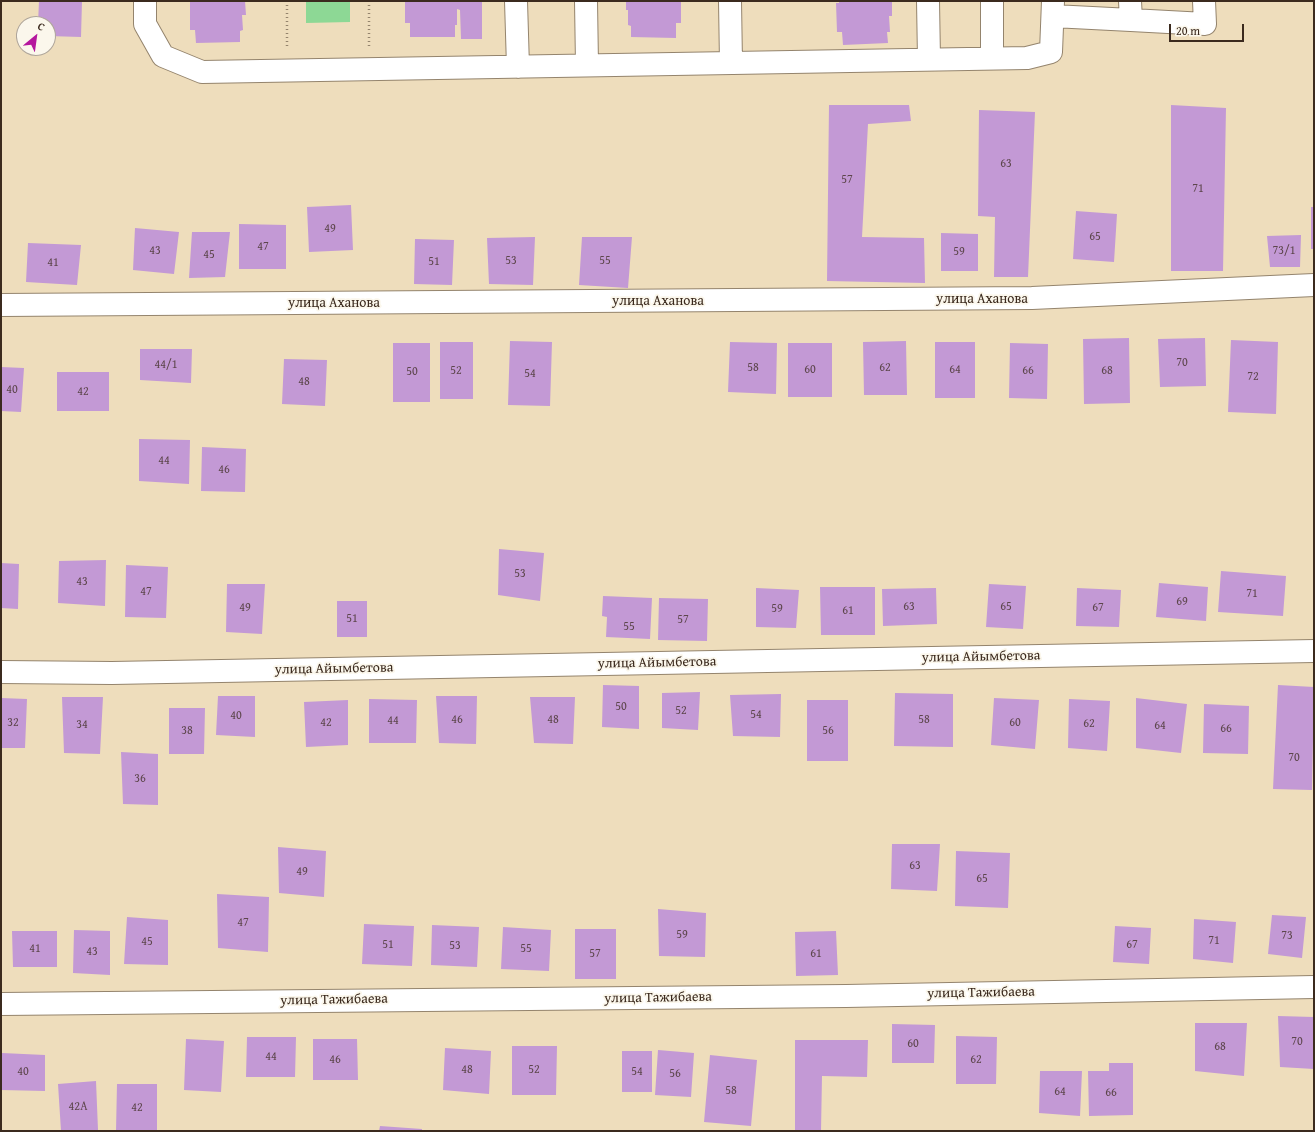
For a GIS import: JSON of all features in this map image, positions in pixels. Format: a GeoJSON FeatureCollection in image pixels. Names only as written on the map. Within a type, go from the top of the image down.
{"type":"FeatureCollection","features":[{"type":"Feature","properties":{"kind":"street"},"geometry":{"type":"LineString","coordinates":[[146,1],[145,24],[163,56],[202,72],[1027,58],[1051,52],[1053,9],[1130,11],[1205,24],[1204,1]]}},
{"type":"Feature","properties":{"kind":"street"},"geometry":{"type":"LineString","coordinates":[[516,1],[518,67]]}},
{"type":"Feature","properties":{"kind":"street"},"geometry":{"type":"LineString","coordinates":[[586,1],[587,65]]}},
{"type":"Feature","properties":{"kind":"street"},"geometry":{"type":"LineString","coordinates":[[730,1],[731,63]]}},
{"type":"Feature","properties":{"kind":"street"},"geometry":{"type":"LineString","coordinates":[[928,1],[929,60]]}},
{"type":"Feature","properties":{"kind":"street"},"geometry":{"type":"LineString","coordinates":[[992,1],[992,58]]}},
{"type":"Feature","properties":{"kind":"street","name":"улица Аханова"},"geometry":{"type":"LineString","coordinates":[[1,305],[1032,298],[1314,285]]}},
{"type":"Feature","properties":{"kind":"street","name":"улица Айымбетова"},"geometry":{"type":"LineString","coordinates":[[1,672],[120,673],[1314,651]]}},
{"type":"Feature","properties":{"kind":"street","name":"улица Тажибаева"},"geometry":{"type":"LineString","coordinates":[[1,1004],[830,996],[1314,987]]}},
{"type":"Feature","properties":{"kind":"path"},"geometry":{"type":"LineString","coordinates":[[287,1],[287,54]]}},
{"type":"Feature","properties":{"kind":"path"},"geometry":{"type":"LineString","coordinates":[[369,1],[369,54]]}},
{"type":"Feature","properties":{"kind":"green space"},"geometry":{"type":"Polygon","coordinates":[[[306,1],[350,1],[350,22],[306,23],[306,1]]]}},
{"type":"Feature","properties":{"kind":"building"},"geometry":{"type":"Polygon","coordinates":[[[39,1],[82,1],[81,37],[56,36],[56,16],[38,16],[39,1]]]}},
{"type":"Feature","properties":{"kind":"building"},"geometry":{"type":"Polygon","coordinates":[[[245,1],[246,15],[242,15],[243,30],[240,31],[240,42],[196,43],[195,30],[190,30],[190,2],[245,1]]]}},
{"type":"Feature","properties":{"kind":"building"},"geometry":{"type":"Polygon","coordinates":[[[405,1],[482,1],[482,39],[461,39],[460,10],[457,9],[455,37],[410,37],[410,23],[405,23],[405,1]]]}},
{"type":"Feature","properties":{"kind":"building"},"geometry":{"type":"Polygon","coordinates":[[[626,1],[681,1],[681,23],[676,23],[676,38],[631,37],[631,26],[628,25],[628,10],[626,10],[626,1]]]}},
{"type":"Feature","properties":{"kind":"building"},"geometry":{"type":"Polygon","coordinates":[[[839,1],[892,1],[892,16],[889,16],[890,32],[887,32],[888,43],[843,45],[842,32],[837,32],[836,3],[839,3],[839,1]]]}},
{"type":"Feature","properties":{"kind":"building"},"geometry":{"type":"Polygon","coordinates":[[[829,105],[909,105],[911,121],[868,124],[862,237],[924,238],[925,283],[827,281],[829,105]]]}},
{"type":"Feature","properties":{"kind":"building"},"geometry":{"type":"Polygon","coordinates":[[[1171,105],[1226,108],[1223,271],[1171,271],[1171,105]]]}},
{"type":"Feature","properties":{"kind":"building"},"geometry":{"type":"Polygon","coordinates":[[[979,110],[1035,112],[1028,277],[994,277],[995,217],[978,216],[979,110]]]}},
{"type":"Feature","properties":{"kind":"building"},"geometry":{"type":"Polygon","coordinates":[[[351,205],[353,250],[309,252],[307,207],[351,205]]]}},
{"type":"Feature","properties":{"kind":"building"},"geometry":{"type":"Polygon","coordinates":[[[1311,207],[1314,207],[1314,249],[1311,249],[1311,207]]]}},
{"type":"Feature","properties":{"kind":"building"},"geometry":{"type":"Polygon","coordinates":[[[1076,211],[1117,214],[1114,262],[1073,259],[1076,211]]]}},
{"type":"Feature","properties":{"kind":"building"},"geometry":{"type":"Polygon","coordinates":[[[239,224],[286,225],[286,269],[239,269],[239,224]]]}},
{"type":"Feature","properties":{"kind":"building"},"geometry":{"type":"Polygon","coordinates":[[[135,228],[179,232],[174,274],[133,270],[135,228]]]}},
{"type":"Feature","properties":{"kind":"building"},"geometry":{"type":"Polygon","coordinates":[[[192,232],[230,232],[225,277],[189,278],[192,232]]]}},
{"type":"Feature","properties":{"kind":"building"},"geometry":{"type":"Polygon","coordinates":[[[941,233],[978,234],[978,271],[941,271],[941,233]]]}},
{"type":"Feature","properties":{"kind":"building"},"geometry":{"type":"Polygon","coordinates":[[[1301,235],[1300,267],[1270,267],[1267,236],[1301,235]]]}},
{"type":"Feature","properties":{"kind":"building"},"geometry":{"type":"Polygon","coordinates":[[[535,237],[533,285],[489,284],[487,238],[535,237]]]}},
{"type":"Feature","properties":{"kind":"building"},"geometry":{"type":"Polygon","coordinates":[[[582,237],[632,237],[628,288],[579,285],[582,237]]]}},
{"type":"Feature","properties":{"kind":"building"},"geometry":{"type":"Polygon","coordinates":[[[415,239],[454,240],[452,285],[414,284],[415,239]]]}},
{"type":"Feature","properties":{"kind":"building"},"geometry":{"type":"Polygon","coordinates":[[[28,243],[81,245],[77,285],[26,282],[28,243]]]}},
{"type":"Feature","properties":{"kind":"building"},"geometry":{"type":"Polygon","coordinates":[[[1129,338],[1130,403],[1084,404],[1083,339],[1129,338]]]}},
{"type":"Feature","properties":{"kind":"building"},"geometry":{"type":"Polygon","coordinates":[[[1205,338],[1206,386],[1160,387],[1158,339],[1205,338]]]}},
{"type":"Feature","properties":{"kind":"building"},"geometry":{"type":"Polygon","coordinates":[[[1231,340],[1278,342],[1276,414],[1228,412],[1231,340]]]}},
{"type":"Feature","properties":{"kind":"building"},"geometry":{"type":"Polygon","coordinates":[[[510,341],[552,342],[550,406],[508,405],[510,341]]]}},
{"type":"Feature","properties":{"kind":"building"},"geometry":{"type":"Polygon","coordinates":[[[906,341],[907,395],[864,395],[863,342],[906,341]]]}},
{"type":"Feature","properties":{"kind":"building"},"geometry":{"type":"Polygon","coordinates":[[[440,342],[473,342],[473,399],[440,399],[440,342]]]}},
{"type":"Feature","properties":{"kind":"building"},"geometry":{"type":"Polygon","coordinates":[[[730,342],[777,343],[776,394],[728,392],[730,342]]]}},
{"type":"Feature","properties":{"kind":"building"},"geometry":{"type":"Polygon","coordinates":[[[935,342],[975,342],[975,398],[935,398],[935,342]]]}},
{"type":"Feature","properties":{"kind":"building"},"geometry":{"type":"Polygon","coordinates":[[[393,343],[430,343],[430,402],[393,402],[393,343]]]}},
{"type":"Feature","properties":{"kind":"building"},"geometry":{"type":"Polygon","coordinates":[[[788,343],[832,343],[832,397],[788,397],[788,343]]]}},
{"type":"Feature","properties":{"kind":"building"},"geometry":{"type":"Polygon","coordinates":[[[1010,343],[1048,344],[1047,399],[1009,398],[1010,343]]]}},
{"type":"Feature","properties":{"kind":"building"},"geometry":{"type":"Polygon","coordinates":[[[140,349],[192,349],[191,383],[140,380],[140,349]]]}},
{"type":"Feature","properties":{"kind":"building"},"geometry":{"type":"Polygon","coordinates":[[[284,359],[327,360],[325,406],[282,404],[284,359]]]}},
{"type":"Feature","properties":{"kind":"building"},"geometry":{"type":"Polygon","coordinates":[[[1,367],[24,368],[21,412],[1,411],[1,367]]]}},
{"type":"Feature","properties":{"kind":"building"},"geometry":{"type":"Polygon","coordinates":[[[57,372],[109,372],[109,411],[57,411],[57,372]]]}},
{"type":"Feature","properties":{"kind":"building"},"geometry":{"type":"Polygon","coordinates":[[[139,439],[190,440],[189,484],[139,481],[139,439]]]}},
{"type":"Feature","properties":{"kind":"building"},"geometry":{"type":"Polygon","coordinates":[[[202,447],[246,449],[245,492],[201,491],[202,447]]]}},
{"type":"Feature","properties":{"kind":"building"},"geometry":{"type":"Polygon","coordinates":[[[499,549],[544,553],[540,601],[498,595],[499,549]]]}},
{"type":"Feature","properties":{"kind":"building"},"geometry":{"type":"Polygon","coordinates":[[[106,560],[105,606],[58,603],[59,561],[106,560]]]}},
{"type":"Feature","properties":{"kind":"building"},"geometry":{"type":"Polygon","coordinates":[[[1,563],[19,564],[18,609],[1,608],[1,563]]]}},
{"type":"Feature","properties":{"kind":"building"},"geometry":{"type":"Polygon","coordinates":[[[126,565],[168,567],[166,618],[125,617],[126,565]]]}},
{"type":"Feature","properties":{"kind":"building"},"geometry":{"type":"Polygon","coordinates":[[[1221,571],[1286,576],[1283,616],[1218,612],[1221,571]]]}},
{"type":"Feature","properties":{"kind":"building"},"geometry":{"type":"Polygon","coordinates":[[[1159,583],[1208,587],[1206,621],[1156,617],[1159,583]]]}},
{"type":"Feature","properties":{"kind":"building"},"geometry":{"type":"Polygon","coordinates":[[[227,584],[265,584],[262,634],[226,632],[227,584]]]}},
{"type":"Feature","properties":{"kind":"building"},"geometry":{"type":"Polygon","coordinates":[[[989,584],[1026,586],[1023,629],[986,627],[989,584]]]}},
{"type":"Feature","properties":{"kind":"building"},"geometry":{"type":"Polygon","coordinates":[[[820,587],[875,587],[875,635],[821,635],[820,587]]]}},
{"type":"Feature","properties":{"kind":"building"},"geometry":{"type":"Polygon","coordinates":[[[756,588],[799,590],[796,628],[756,627],[756,588]]]}},
{"type":"Feature","properties":{"kind":"building"},"geometry":{"type":"Polygon","coordinates":[[[936,588],[937,624],[883,626],[882,589],[936,588]]]}},
{"type":"Feature","properties":{"kind":"building"},"geometry":{"type":"Polygon","coordinates":[[[1077,588],[1121,590],[1119,627],[1076,626],[1077,588]]]}},
{"type":"Feature","properties":{"kind":"building"},"geometry":{"type":"Polygon","coordinates":[[[603,596],[652,598],[650,639],[606,637],[607,617],[602,616],[603,596]]]}},
{"type":"Feature","properties":{"kind":"building"},"geometry":{"type":"Polygon","coordinates":[[[659,598],[708,599],[707,641],[658,640],[659,598]]]}},
{"type":"Feature","properties":{"kind":"building"},"geometry":{"type":"Polygon","coordinates":[[[337,601],[367,601],[367,637],[337,637],[337,601]]]}},
{"type":"Feature","properties":{"kind":"building"},"geometry":{"type":"Polygon","coordinates":[[[603,685],[639,686],[639,729],[602,727],[603,685]]]}},
{"type":"Feature","properties":{"kind":"building"},"geometry":{"type":"Polygon","coordinates":[[[1278,685],[1314,687],[1312,790],[1273,789],[1278,685]]]}},
{"type":"Feature","properties":{"kind":"building"},"geometry":{"type":"Polygon","coordinates":[[[700,692],[698,730],[662,728],[662,693],[700,692]]]}},
{"type":"Feature","properties":{"kind":"building"},"geometry":{"type":"Polygon","coordinates":[[[895,693],[953,694],[953,747],[894,746],[895,693]]]}},
{"type":"Feature","properties":{"kind":"building"},"geometry":{"type":"Polygon","coordinates":[[[781,694],[780,737],[733,736],[730,695],[781,694]]]}},
{"type":"Feature","properties":{"kind":"building"},"geometry":{"type":"Polygon","coordinates":[[[218,696],[255,696],[255,737],[216,735],[218,696]]]}},
{"type":"Feature","properties":{"kind":"building"},"geometry":{"type":"Polygon","coordinates":[[[436,696],[477,696],[476,744],[439,743],[436,696]]]}},
{"type":"Feature","properties":{"kind":"building"},"geometry":{"type":"Polygon","coordinates":[[[62,697],[103,697],[100,754],[64,753],[62,697]]]}},
{"type":"Feature","properties":{"kind":"building"},"geometry":{"type":"Polygon","coordinates":[[[530,697],[575,697],[573,744],[534,743],[530,697]]]}},
{"type":"Feature","properties":{"kind":"building"},"geometry":{"type":"Polygon","coordinates":[[[1,698],[27,699],[25,748],[1,748],[1,698]]]}},
{"type":"Feature","properties":{"kind":"building"},"geometry":{"type":"Polygon","coordinates":[[[994,698],[1039,700],[1035,749],[991,745],[994,698]]]}},
{"type":"Feature","properties":{"kind":"building"},"geometry":{"type":"Polygon","coordinates":[[[1136,698],[1187,704],[1181,753],[1136,748],[1136,698]]]}},
{"type":"Feature","properties":{"kind":"building"},"geometry":{"type":"Polygon","coordinates":[[[369,699],[417,700],[416,743],[369,743],[369,699]]]}},
{"type":"Feature","properties":{"kind":"building"},"geometry":{"type":"Polygon","coordinates":[[[1069,699],[1110,701],[1107,751],[1068,748],[1069,699]]]}},
{"type":"Feature","properties":{"kind":"building"},"geometry":{"type":"Polygon","coordinates":[[[348,700],[348,745],[306,747],[304,702],[348,700]]]}},
{"type":"Feature","properties":{"kind":"building"},"geometry":{"type":"Polygon","coordinates":[[[807,700],[848,700],[848,761],[807,761],[807,700]]]}},
{"type":"Feature","properties":{"kind":"building"},"geometry":{"type":"Polygon","coordinates":[[[1204,704],[1249,706],[1248,754],[1203,753],[1204,704]]]}},
{"type":"Feature","properties":{"kind":"building"},"geometry":{"type":"Polygon","coordinates":[[[169,708],[205,708],[204,754],[169,754],[169,708]]]}},
{"type":"Feature","properties":{"kind":"building"},"geometry":{"type":"Polygon","coordinates":[[[121,752],[158,754],[158,805],[123,804],[121,752]]]}},
{"type":"Feature","properties":{"kind":"building"},"geometry":{"type":"Polygon","coordinates":[[[892,844],[940,844],[937,891],[891,889],[892,844]]]}},
{"type":"Feature","properties":{"kind":"building"},"geometry":{"type":"Polygon","coordinates":[[[278,847],[326,851],[324,897],[279,893],[278,847]]]}},
{"type":"Feature","properties":{"kind":"building"},"geometry":{"type":"Polygon","coordinates":[[[956,851],[1010,853],[1008,908],[955,906],[956,851]]]}},
{"type":"Feature","properties":{"kind":"building"},"geometry":{"type":"Polygon","coordinates":[[[217,894],[269,897],[268,952],[218,948],[217,894]]]}},
{"type":"Feature","properties":{"kind":"building"},"geometry":{"type":"Polygon","coordinates":[[[658,909],[706,913],[705,957],[659,956],[658,909]]]}},
{"type":"Feature","properties":{"kind":"building"},"geometry":{"type":"Polygon","coordinates":[[[1272,915],[1306,917],[1302,958],[1268,954],[1272,915]]]}},
{"type":"Feature","properties":{"kind":"building"},"geometry":{"type":"Polygon","coordinates":[[[127,917],[168,920],[168,965],[124,964],[127,917]]]}},
{"type":"Feature","properties":{"kind":"building"},"geometry":{"type":"Polygon","coordinates":[[[1194,919],[1236,922],[1233,963],[1193,959],[1194,919]]]}},
{"type":"Feature","properties":{"kind":"building"},"geometry":{"type":"Polygon","coordinates":[[[364,924],[414,926],[412,966],[362,964],[364,924]]]}},
{"type":"Feature","properties":{"kind":"building"},"geometry":{"type":"Polygon","coordinates":[[[432,925],[479,927],[477,967],[431,965],[432,925]]]}},
{"type":"Feature","properties":{"kind":"building"},"geometry":{"type":"Polygon","coordinates":[[[1115,926],[1151,928],[1149,964],[1113,962],[1115,926]]]}},
{"type":"Feature","properties":{"kind":"building"},"geometry":{"type":"Polygon","coordinates":[[[503,927],[551,930],[549,971],[501,969],[503,927]]]}},
{"type":"Feature","properties":{"kind":"building"},"geometry":{"type":"Polygon","coordinates":[[[575,929],[616,929],[616,979],[575,979],[575,929]]]}},
{"type":"Feature","properties":{"kind":"building"},"geometry":{"type":"Polygon","coordinates":[[[74,930],[110,931],[110,975],[73,973],[74,930]]]}},
{"type":"Feature","properties":{"kind":"building"},"geometry":{"type":"Polygon","coordinates":[[[12,931],[57,931],[57,967],[13,967],[12,931]]]}},
{"type":"Feature","properties":{"kind":"building"},"geometry":{"type":"Polygon","coordinates":[[[836,931],[838,975],[796,976],[795,932],[836,931]]]}},
{"type":"Feature","properties":{"kind":"building"},"geometry":{"type":"Polygon","coordinates":[[[1278,1016],[1314,1017],[1314,1069],[1280,1067],[1278,1016]]]}},
{"type":"Feature","properties":{"kind":"building"},"geometry":{"type":"Polygon","coordinates":[[[1195,1023],[1247,1023],[1244,1076],[1195,1071],[1195,1023]]]}},
{"type":"Feature","properties":{"kind":"building"},"geometry":{"type":"Polygon","coordinates":[[[892,1024],[935,1025],[934,1063],[892,1063],[892,1024]]]}},
{"type":"Feature","properties":{"kind":"building"},"geometry":{"type":"Polygon","coordinates":[[[956,1036],[997,1037],[996,1084],[956,1084],[956,1036]]]}},
{"type":"Feature","properties":{"kind":"building"},"geometry":{"type":"Polygon","coordinates":[[[247,1037],[296,1037],[295,1077],[246,1077],[247,1037]]]}},
{"type":"Feature","properties":{"kind":"building"},"geometry":{"type":"Polygon","coordinates":[[[186,1039],[224,1041],[221,1092],[184,1090],[186,1039]]]}},
{"type":"Feature","properties":{"kind":"building"},"geometry":{"type":"Polygon","coordinates":[[[313,1039],[357,1039],[358,1080],[313,1080],[313,1039]]]}},
{"type":"Feature","properties":{"kind":"building"},"geometry":{"type":"Polygon","coordinates":[[[795,1040],[868,1040],[867,1077],[822,1076],[821,1131],[795,1131],[795,1040]]]}},
{"type":"Feature","properties":{"kind":"building"},"geometry":{"type":"Polygon","coordinates":[[[512,1046],[557,1046],[556,1095],[512,1095],[512,1046]]]}},
{"type":"Feature","properties":{"kind":"building"},"geometry":{"type":"Polygon","coordinates":[[[445,1048],[491,1051],[489,1094],[443,1090],[445,1048]]]}},
{"type":"Feature","properties":{"kind":"building"},"geometry":{"type":"Polygon","coordinates":[[[658,1050],[694,1053],[691,1097],[655,1095],[658,1050]]]}},
{"type":"Feature","properties":{"kind":"building"},"geometry":{"type":"Polygon","coordinates":[[[622,1051],[652,1051],[652,1092],[622,1092],[622,1051]]]}},
{"type":"Feature","properties":{"kind":"building"},"geometry":{"type":"Polygon","coordinates":[[[2,1053],[45,1055],[45,1091],[1,1090],[2,1053]]]}},
{"type":"Feature","properties":{"kind":"building"},"geometry":{"type":"Polygon","coordinates":[[[710,1055],[757,1060],[751,1126],[704,1122],[710,1055]]]}},
{"type":"Feature","properties":{"kind":"building"},"geometry":{"type":"Polygon","coordinates":[[[1109,1063],[1133,1063],[1133,1115],[1089,1116],[1088,1071],[1109,1071],[1109,1063]]]}},
{"type":"Feature","properties":{"kind":"building"},"geometry":{"type":"Polygon","coordinates":[[[1040,1071],[1082,1071],[1080,1116],[1039,1113],[1040,1071]]]}},
{"type":"Feature","properties":{"kind":"building"},"geometry":{"type":"Polygon","coordinates":[[[96,1081],[98,1130],[61,1131],[58,1084],[96,1081]]]}},
{"type":"Feature","properties":{"kind":"building"},"geometry":{"type":"Polygon","coordinates":[[[117,1084],[157,1084],[157,1131],[116,1131],[117,1084]]]}},
{"type":"Feature","properties":{"kind":"building"},"geometry":{"type":"Polygon","coordinates":[[[380,1126],[422,1129],[422,1131],[379,1131],[380,1126]]]}}]}
